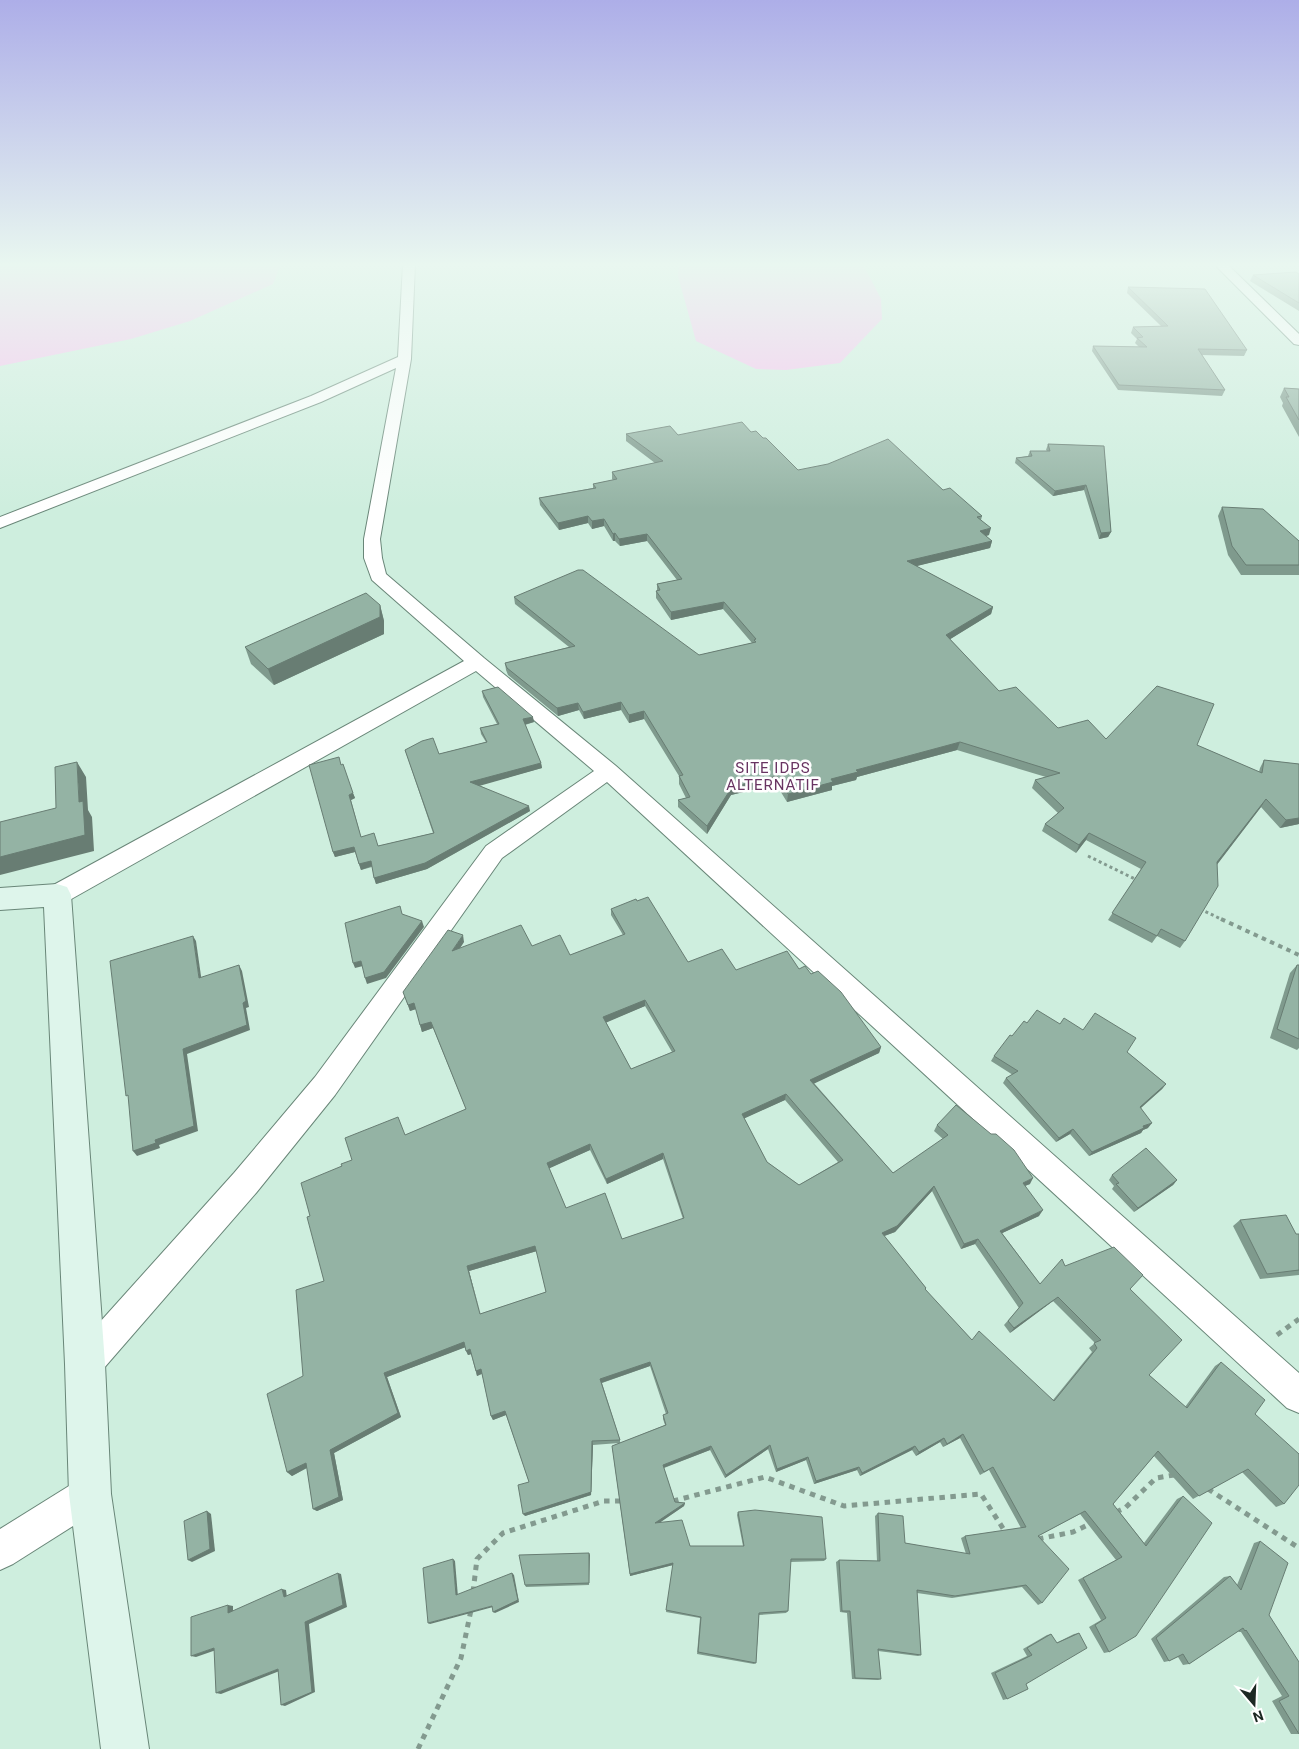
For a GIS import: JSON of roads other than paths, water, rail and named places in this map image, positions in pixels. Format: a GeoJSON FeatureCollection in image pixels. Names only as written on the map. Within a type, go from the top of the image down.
{"type":"FeatureCollection","features":[{"type":"Feature","properties":{"kind":"street"},"geometry":{"type":"LineString","coordinates":[[405,346],[404,359],[372,539],[373,558],[378,576],[477,662],[608,771],[1299,1396]]}},
{"type":"Feature","properties":{"kind":"street"},"geometry":{"type":"LineString","coordinates":[[0,523],[316,399],[404,359]]}},
{"type":"Feature","properties":{"kind":"street"},"geometry":{"type":"LineString","coordinates":[[0,899],[57,895],[477,662]]}},
{"type":"Feature","properties":{"kind":"street"},"geometry":{"type":"LineString","coordinates":[[84,1364],[245,1183],[325,1086],[494,852],[608,771]]}},
{"type":"Feature","properties":{"kind":"street"},"geometry":{"type":"LineString","coordinates":[[57,895],[90,1494],[125,1749]]}},
{"type":"Feature","properties":{"kind":"street"},"geometry":{"type":"LineString","coordinates":[[0,1551],[90,1494]]}},
{"type":"Feature","properties":{"kind":"district","name":"SITE IDPS ALTERNATIF"},"geometry":{"type":"Point","coordinates":[773,776]}}]}
